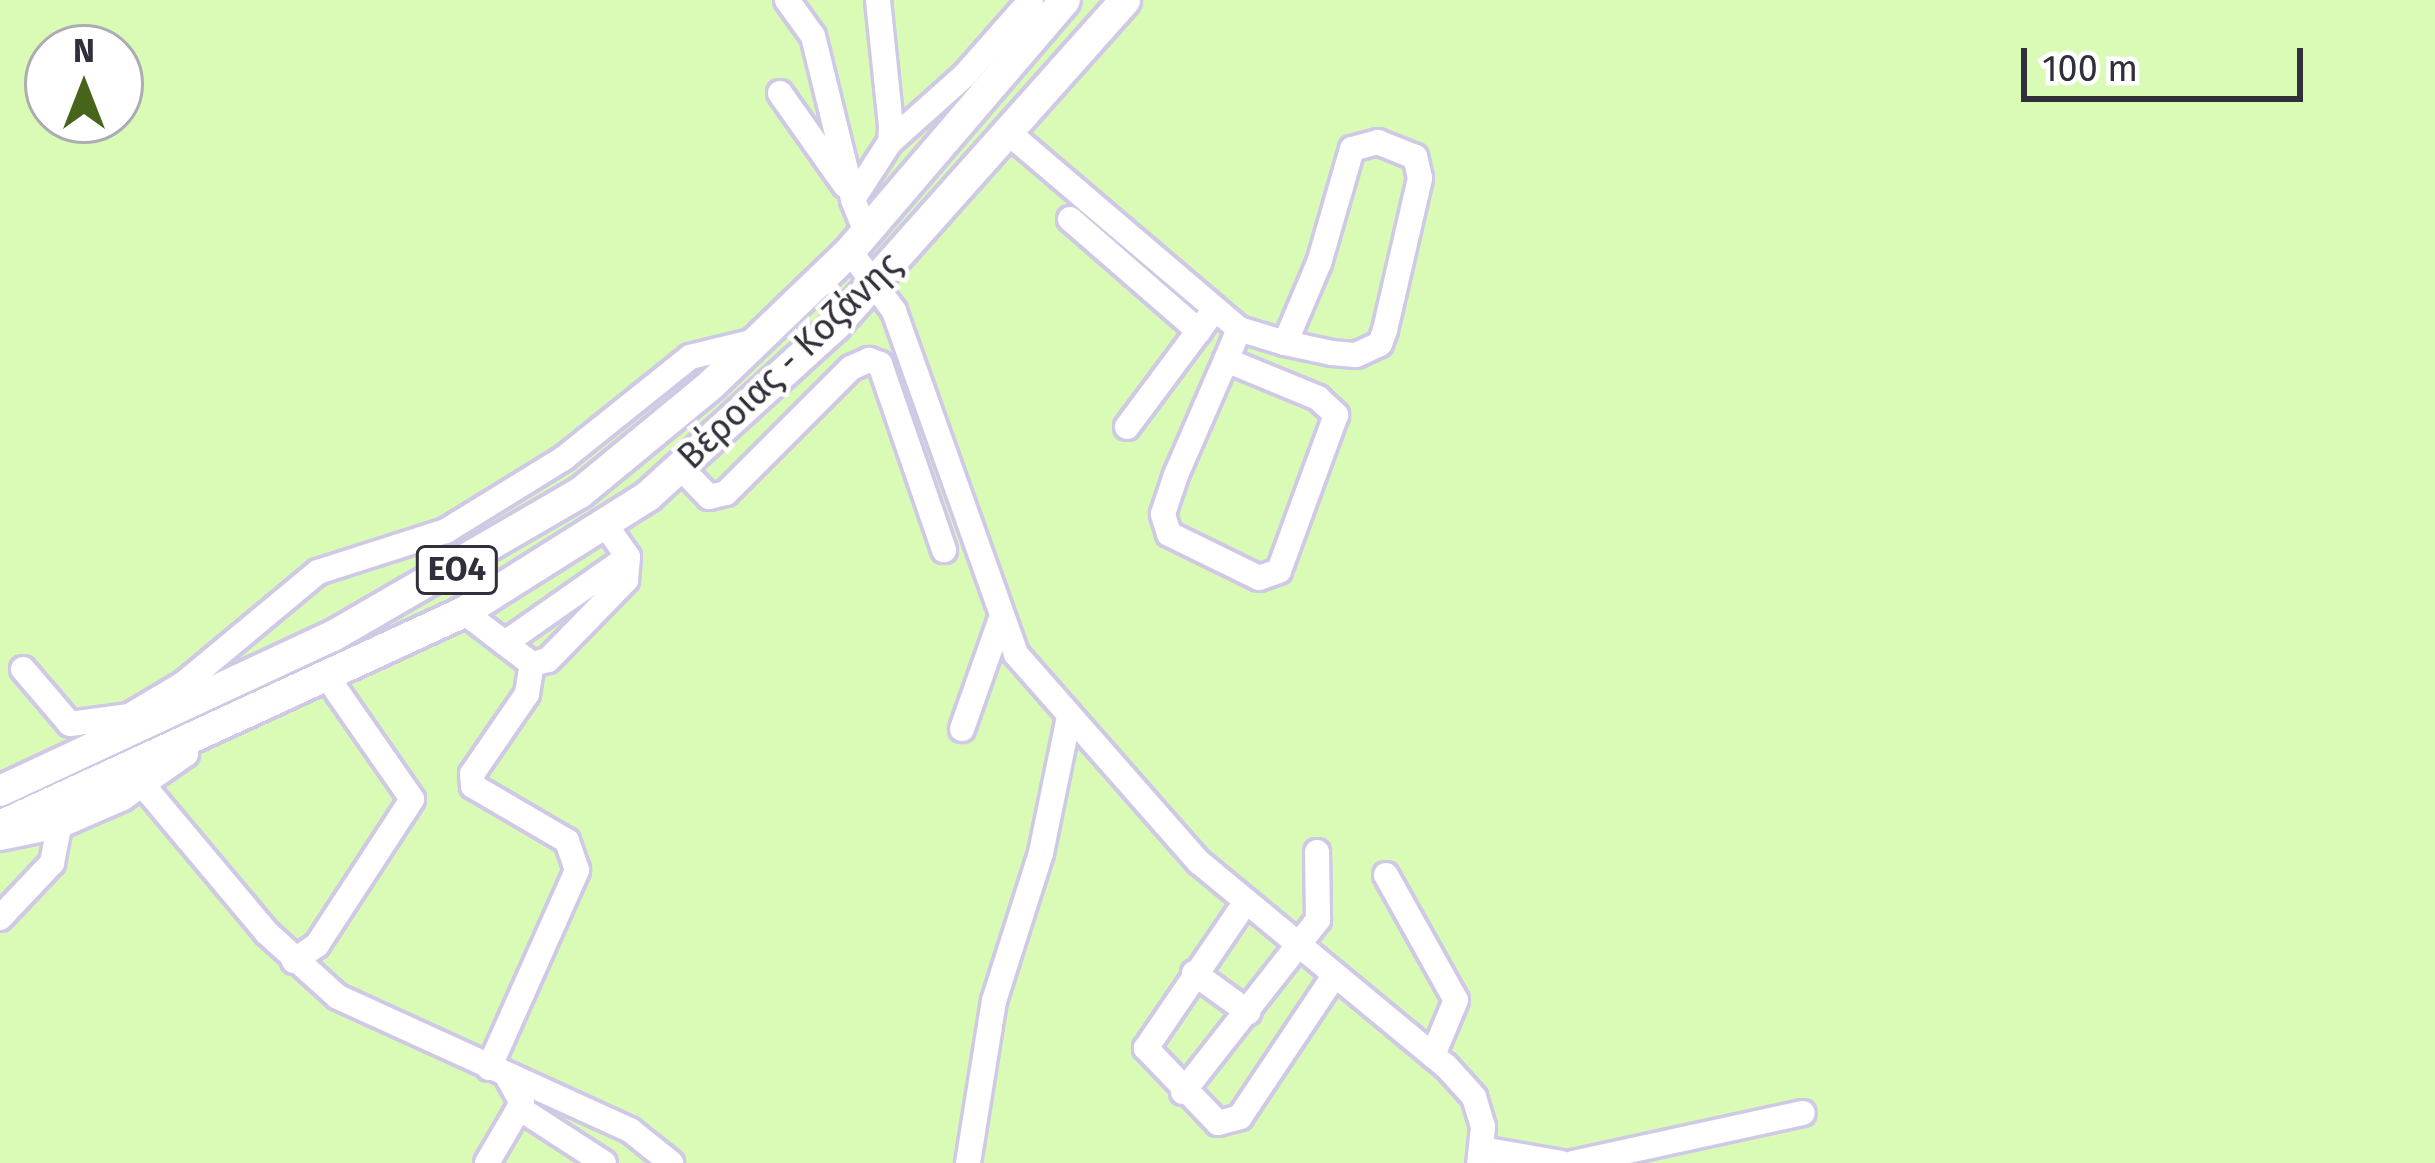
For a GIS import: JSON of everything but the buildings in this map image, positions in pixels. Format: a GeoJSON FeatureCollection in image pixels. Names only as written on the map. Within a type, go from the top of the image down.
{"type":"FeatureCollection","features":[{"type":"Feature","properties":{"kind":"main road","name":"Βέροιας - Κοζάνης"},"geometry":{"type":"LineString","coordinates":[[0,791],[443,579],[621,462],[759,340],[858,242],[1065,0]]}},
{"type":"Feature","properties":{"kind":"main road","name":"Βέροιας - Κοζάνης"},"geometry":{"type":"LineString","coordinates":[[0,826],[256,712],[464,612],[606,526],[681,468],[877,279],[1125,0]]}},
{"type":"Feature","properties":{"kind":"street"},"geometry":{"type":"LineString","coordinates":[[787,0],[813,36],[858,242],[877,279],[1000,621],[1068,722],[1245,903],[1432,1055],[1474,1097],[1480,1156],[1561,1163]]}},
{"type":"Feature","properties":{"kind":"street"},"geometry":{"type":"LineString","coordinates":[[878,0],[890,142]]}},
{"type":"Feature","properties":{"kind":"street"},"geometry":{"type":"LineString","coordinates":[[850,193],[890,142],[965,75],[1031,0]]}},
{"type":"Feature","properties":{"kind":"street"},"geometry":{"type":"LineString","coordinates":[[780,93],[850,193]]}},
{"type":"Feature","properties":{"kind":"street"},"geometry":{"type":"LineString","coordinates":[[1010,134],[1206,321]]}},
{"type":"Feature","properties":{"kind":"street"},"geometry":{"type":"LineString","coordinates":[[1070,219],[1206,321],[1286,343],[1356,355],[1380,344],[1420,178],[1415,157],[1402,148],[1371,142],[1352,149],[1286,343]]}},
{"type":"Feature","properties":{"kind":"street"},"geometry":{"type":"LineString","coordinates":[[1127,427],[1206,321]]}},
{"type":"Feature","properties":{"kind":"street"},"geometry":{"type":"LineString","coordinates":[[1226,360],[1318,398],[1336,415],[1279,572],[1259,578],[1164,525],[1176,475],[1239,329]]}},
{"type":"Feature","properties":{"kind":"street"},"geometry":{"type":"LineString","coordinates":[[23,669],[70,724],[152,715],[318,572],[446,530],[563,458],[690,357],[759,340]]}},
{"type":"Feature","properties":{"kind":"street"},"geometry":{"type":"LineString","coordinates":[[681,468],[709,497],[726,494],[851,368],[869,360],[880,364],[944,550]]}},
{"type":"Feature","properties":{"kind":"street"},"geometry":{"type":"LineString","coordinates":[[532,664],[556,654],[621,589],[628,557],[606,526]]}},
{"type":"Feature","properties":{"kind":"street"},"geometry":{"type":"LineString","coordinates":[[505,643],[628,557]]}},
{"type":"Feature","properties":{"kind":"street"},"geometry":{"type":"LineString","coordinates":[[464,612],[532,664]]}},
{"type":"Feature","properties":{"kind":"street"},"geometry":{"type":"LineString","coordinates":[[962,729],[1000,621]]}},
{"type":"Feature","properties":{"kind":"street"},"geometry":{"type":"LineString","coordinates":[[498,1072],[577,870],[567,841],[473,786],[472,773],[527,694],[532,664]]}},
{"type":"Feature","properties":{"kind":"street"},"geometry":{"type":"LineString","coordinates":[[294,961],[317,945],[412,799],[328,677]]}},
{"type":"Feature","properties":{"kind":"street"},"geometry":{"type":"LineString","coordinates":[[0,838],[59,826],[142,784],[256,712]]}},
{"type":"Feature","properties":{"kind":"street"},"geometry":{"type":"LineString","coordinates":[[968,1163],[994,1001],[1041,853],[1068,722]]}},
{"type":"Feature","properties":{"kind":"street"},"geometry":{"type":"LineString","coordinates":[[142,784],[294,961],[381,1023],[631,1130],[671,1163]]}},
{"type":"Feature","properties":{"kind":"street"},"geometry":{"type":"LineString","coordinates":[[0,918],[52,863],[59,826]]}},
{"type":"Feature","properties":{"kind":"street"},"geometry":{"type":"LineString","coordinates":[[1184,1092],[1248,1012],[1323,902],[1317,852]]}},
{"type":"Feature","properties":{"kind":"street"},"geometry":{"type":"LineString","coordinates":[[1386,875],[1456,1000],[1432,1055]]}},
{"type":"Feature","properties":{"kind":"street"},"geometry":{"type":"LineString","coordinates":[[1245,903],[1146,1048],[1218,1123],[1233,1122],[1334,976]]}},
{"type":"Feature","properties":{"kind":"street"},"geometry":{"type":"LineString","coordinates":[[1194,974],[1248,1012]]}},
{"type":"Feature","properties":{"kind":"street"},"geometry":{"type":"LineString","coordinates":[[498,1072],[519,1108],[604,1163]]}},
{"type":"Feature","properties":{"kind":"street"},"geometry":{"type":"LineString","coordinates":[[487,1163],[519,1108]]}},
{"type":"Feature","properties":{"kind":"street"},"geometry":{"type":"LineString","coordinates":[[1573,1163],[1803,1113]]}},
{"type":"Feature","properties":{"kind":"green space"},"geometry":{"type":"Polygon","coordinates":[[[0,0],[2435,0],[2435,1163],[0,1163],[0,0]]]}}]}
